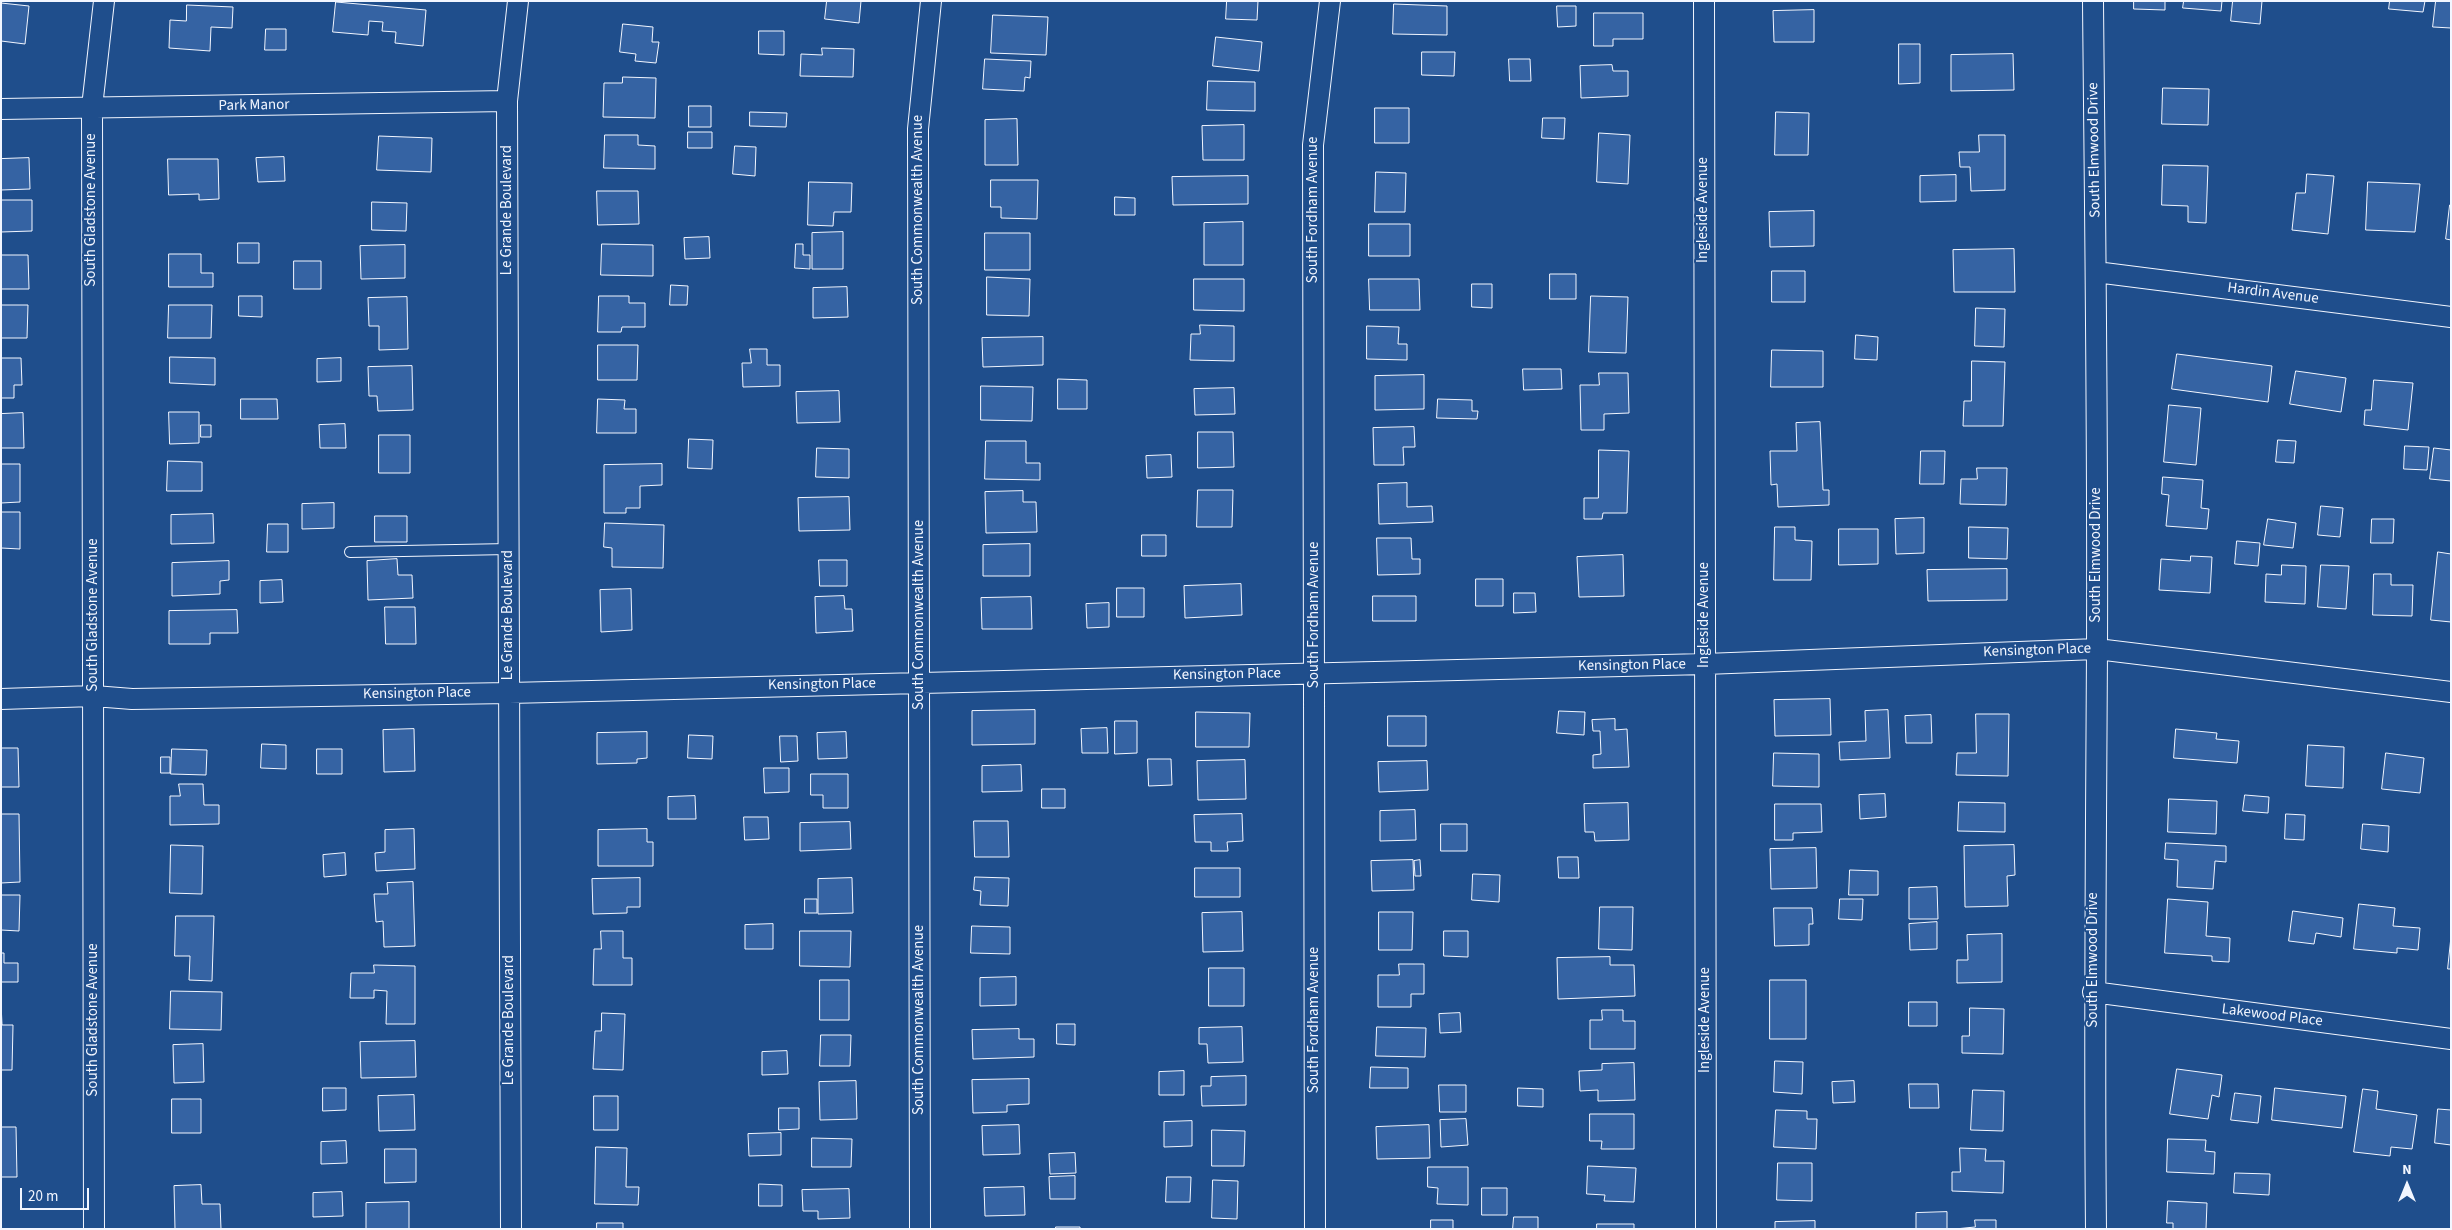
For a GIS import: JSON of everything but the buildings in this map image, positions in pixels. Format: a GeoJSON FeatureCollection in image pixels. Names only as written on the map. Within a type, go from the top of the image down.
{"type":"FeatureCollection","features":[{"type":"Feature","properties":{"kind":"street","name":"South Gladstone Avenue"},"geometry":{"type":"LineString","coordinates":[[94,1229],[92,107],[104,1]]}},
{"type":"Feature","properties":{"kind":"street","name":"Le Grande Boulevard"},"geometry":{"type":"LineString","coordinates":[[511,1229],[507,101],[518,1]]}},
{"type":"Feature","properties":{"kind":"street","name":"South Commonwealth Avenue"},"geometry":{"type":"LineString","coordinates":[[920,1229],[918,129],[931,1]]}},
{"type":"Feature","properties":{"kind":"street","name":"South Fordham Avenue"},"geometry":{"type":"LineString","coordinates":[[1315,1229],[1313,145],[1330,1]]}},
{"type":"Feature","properties":{"kind":"street","name":"Ingleside Avenue"},"geometry":{"type":"LineString","coordinates":[[1704,1],[1706,1229]]}},
{"type":"Feature","properties":{"kind":"street","name":"South Elmwood Drive"},"geometry":{"type":"LineString","coordinates":[[2092,1],[2096,272],[2097,649],[2093,992],[2096,1229]]}},
{"type":"Feature","properties":{"kind":"street","name":"Park Manor"},"geometry":{"type":"LineString","coordinates":[[1,109],[507,101]]}},
{"type":"Feature","properties":{"kind":"street","name":"Hardin Avenue"},"geometry":{"type":"LineString","coordinates":[[2096,272],[2451,317]]}},
{"type":"Feature","properties":{"kind":"street","name":"Kensington Place"},"geometry":{"type":"LineString","coordinates":[[1,698],[94,696],[132,699],[920,683],[1706,664],[2097,649],[2451,692]]}},
{"type":"Feature","properties":{"kind":"street","name":"Lakewood Place"},"geometry":{"type":"LineString","coordinates":[[2093,992],[2451,1039]]}},
{"type":"Feature","properties":{"kind":"lane"},"geometry":{"type":"LineString","coordinates":[[350,552],[509,549]]}}]}
